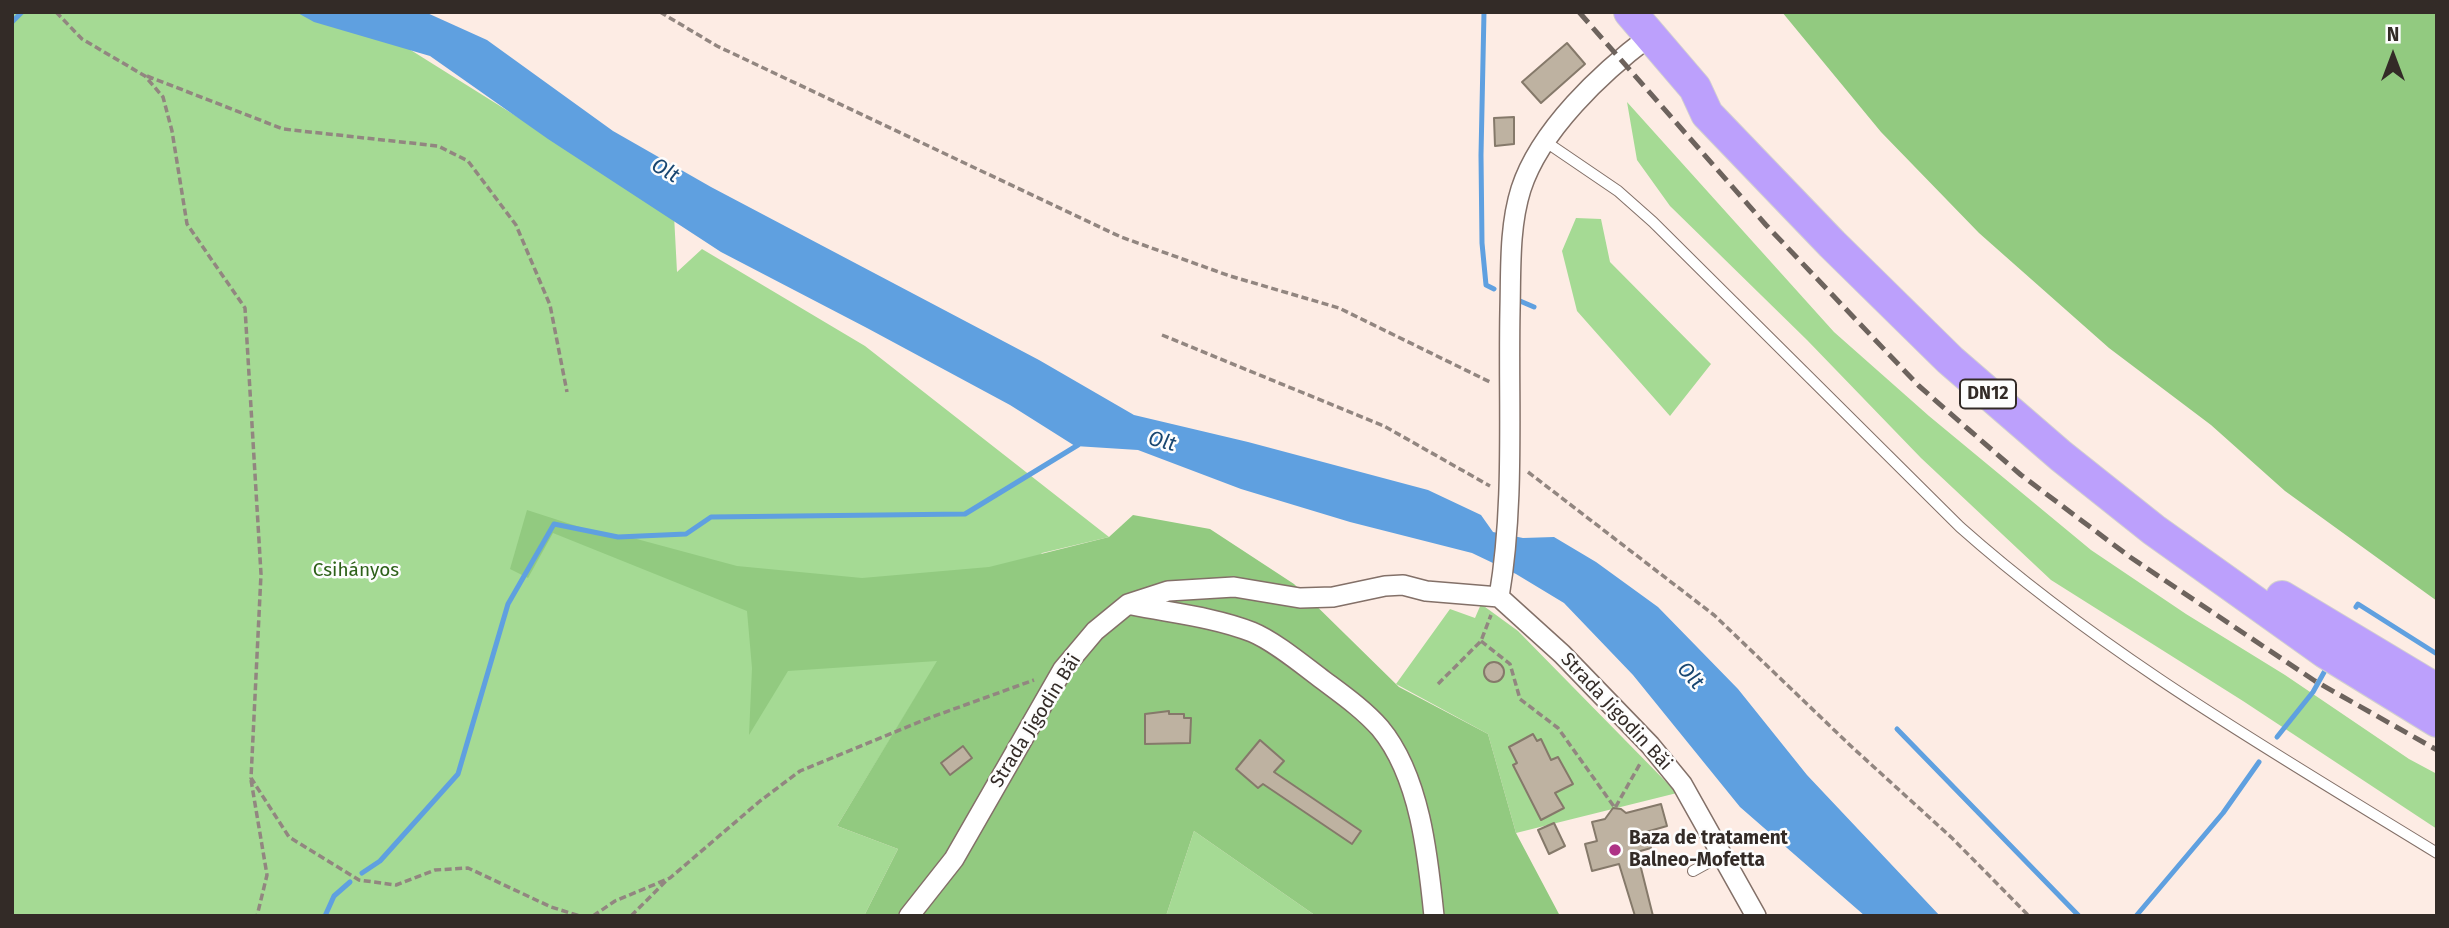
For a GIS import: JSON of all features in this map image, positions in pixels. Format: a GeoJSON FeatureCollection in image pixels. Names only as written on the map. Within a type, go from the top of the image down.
{"type":"FeatureCollection","features":[{"type":"Feature","properties":{"kind":"highway","name":"DN12"},"geometry":{"type":"LineString","coordinates":[[1640,24],[1695,88],[1707,114],[1822,234],[1998,404],[2165,538],[2325,652],[2437,721]]}},
{"type":"Feature","properties":{"kind":"highway","name":"DN12"},"geometry":{"type":"LineString","coordinates":[[1695,88],[1722,104],[1844,233],[1961,348],[2071,443],[2163,517],[2220,557],[2437,690]]}},
{"type":"Feature","properties":{"kind":"street"},"geometry":{"type":"LineString","coordinates":[[1499,597],[1507,521],[1511,273],[1517,209],[1529,169],[1546,142],[1573,108],[1620,58],[1640,24]]}},
{"type":"Feature","properties":{"kind":"street","name":"Strada Jigodin Băi"},"geometry":{"type":"LineString","coordinates":[[909,916],[954,859],[1063,669],[1095,631],[1128,604],[1168,591],[1234,587],[1300,598],[1333,597],[1385,586],[1404,585],[1426,591],[1499,597],[1562,654],[1650,745],[1682,784],[1756,916]]}},
{"type":"Feature","properties":{"kind":"street"},"geometry":{"type":"LineString","coordinates":[[1128,604],[1207,619],[1253,632],[1363,710],[1382,730],[1403,764],[1411,786],[1425,848],[1434,916]]}},
{"type":"Feature","properties":{"kind":"lane"},"geometry":{"type":"LineString","coordinates":[[1546,142],[1618,191],[1653,222],[1960,527],[2023,582],[2108,646],[2437,853]]}},
{"type":"Feature","properties":{"kind":"lane"},"geometry":{"type":"LineString","coordinates":[[1693,871],[1722,855]]}},
{"type":"Feature","properties":{"kind":"path"},"geometry":{"type":"LineString","coordinates":[[56,12],[82,39],[145,76],[283,129],[438,146],[468,161],[516,225],[550,305],[567,392]]}},
{"type":"Feature","properties":{"kind":"path"},"geometry":{"type":"LineString","coordinates":[[660,12],[717,46],[1121,237],[1230,276],[1339,308],[1508,390]]}},
{"type":"Feature","properties":{"kind":"path"},"geometry":{"type":"LineString","coordinates":[[145,76],[163,97],[187,224],[245,308],[261,575],[251,778],[267,874],[257,916]]}},
{"type":"Feature","properties":{"kind":"path"},"geometry":{"type":"LineString","coordinates":[[1162,335],[1384,426],[1507,496]]}},
{"type":"Feature","properties":{"kind":"path"},"geometry":{"type":"LineString","coordinates":[[1509,458],[1714,615],[1952,838],[2029,916]]}},
{"type":"Feature","properties":{"kind":"path"},"geometry":{"type":"LineString","coordinates":[[1438,684],[1481,641],[1499,597]]}},
{"type":"Feature","properties":{"kind":"path"},"geometry":{"type":"LineString","coordinates":[[1481,641],[1510,664],[1520,699],[1558,728],[1615,808],[1650,745]]}},
{"type":"Feature","properties":{"kind":"path"},"geometry":{"type":"LineString","coordinates":[[631,916],[670,878],[760,801],[800,771],[929,718],[1063,669]]}},
{"type":"Feature","properties":{"kind":"path"},"geometry":{"type":"LineString","coordinates":[[251,778],[289,837],[359,880],[396,885],[435,870],[468,868],[551,907],[580,916]]}},
{"type":"Feature","properties":{"kind":"path"},"geometry":{"type":"LineString","coordinates":[[593,916],[615,901],[670,878]]}},
{"type":"Feature","properties":{"kind":"green space","name":"Csihányos"},"geometry":{"type":"Polygon","coordinates":[[[12,12],[350,12],[674,215],[677,272],[702,249],[865,346],[1109,537],[1042,553],[922,687],[837,826],[898,849],[864,916],[12,916],[12,12]]]}},
{"type":"Feature","properties":{"kind":"green space"},"geometry":{"type":"Polygon","coordinates":[[[1782,12],[2437,12],[2437,601],[2285,491],[2211,425],[2109,348],[1979,233],[1881,132],[1782,12]]]}},
{"type":"Feature","properties":{"kind":"green space"},"geometry":{"type":"Polygon","coordinates":[[[1627,102],[1834,332],[1929,416],[2091,550],[2409,759],[2437,774],[2437,829],[2243,701],[2051,580],[1921,458],[1807,340],[1670,206],[1637,160],[1627,102]]]}},
{"type":"Feature","properties":{"kind":"green space"},"geometry":{"type":"Polygon","coordinates":[[[1576,218],[1601,219],[1610,262],[1711,364],[1670,416],[1577,311],[1562,251],[1576,218]]]}},
{"type":"Feature","properties":{"kind":"green space"},"geometry":{"type":"Polygon","coordinates":[[[527,510],[592,531],[633,538],[737,566],[862,578],[989,567],[1109,537],[1133,515],[1210,529],[1294,584],[1399,687],[1488,734],[1516,833],[1560,916],[1316,916],[1194,831],[1166,916],[864,916],[898,849],[837,826],[937,661],[788,671],[749,735],[752,668],[747,611],[553,533],[528,578],[510,569],[527,510]]]}},
{"type":"Feature","properties":{"kind":"green space"},"geometry":{"type":"Polygon","coordinates":[[[1481,604],[1518,631],[1677,793],[1516,833],[1488,734],[1396,684],[1450,609],[1475,618],[1481,604]]]}},
{"type":"Feature","properties":{"kind":"green space"},"geometry":{"type":"Polygon","coordinates":[[[1194,831],[1316,916],[1166,916],[1194,831]]]}},
{"type":"Feature","properties":{"kind":"water","name":"Olt"},"geometry":{"type":"Polygon","coordinates":[[[296,12],[425,12],[487,40],[613,131],[711,187],[1039,360],[1134,415],[1428,490],[1481,515],[1493,532],[1523,538],[1554,537],[1596,562],[1658,607],[1738,689],[1807,775],[1940,916],[1865,916],[1740,807],[1633,675],[1564,603],[1516,574],[1472,553],[1350,522],[1241,489],[1138,450],[1075,446],[1010,405],[721,252],[548,139],[430,56],[314,22],[296,12]]]}},
{"type":"Feature","properties":{"kind":"building"},"geometry":{"type":"Polygon","coordinates":[[[1567,43],[1585,64],[1541,103],[1522,82],[1567,43]]]}},
{"type":"Feature","properties":{"kind":"building"},"geometry":{"type":"Polygon","coordinates":[[[1514,117],[1514,144],[1495,146],[1494,118],[1514,117]]]}},
{"type":"Feature","properties":{"kind":"building"},"geometry":{"type":"Polygon","coordinates":[[[1494,662],[1501,665],[1504,672],[1501,679],[1494,682],[1487,679],[1484,672],[1487,665],[1494,662]]]}},
{"type":"Feature","properties":{"kind":"building"},"geometry":{"type":"Polygon","coordinates":[[[1169,711],[1169,714],[1184,714],[1184,718],[1191,718],[1190,743],[1145,744],[1145,714],[1169,711]]]}},
{"type":"Feature","properties":{"kind":"building"},"geometry":{"type":"Polygon","coordinates":[[[1533,734],[1537,741],[1541,739],[1551,760],[1558,757],[1573,784],[1555,793],[1564,808],[1541,820],[1513,765],[1517,763],[1509,747],[1533,734]]]}},
{"type":"Feature","properties":{"kind":"building"},"geometry":{"type":"Polygon","coordinates":[[[1260,740],[1284,761],[1274,772],[1361,831],[1352,844],[1263,784],[1258,788],[1236,769],[1260,740]]]}},
{"type":"Feature","properties":{"kind":"building"},"geometry":{"type":"Polygon","coordinates":[[[963,746],[972,758],[950,775],[941,763],[963,746]]]}},
{"type":"Feature","properties":{"kind":"building","name":"Baza de tratament Balneo-Mofetta"},"geometry":{"type":"Polygon","coordinates":[[[1661,804],[1667,826],[1646,832],[1651,848],[1637,852],[1653,916],[1635,916],[1619,864],[1592,871],[1585,844],[1597,841],[1592,822],[1605,819],[1613,808],[1626,813],[1661,804]]]}},
{"type":"Feature","properties":{"kind":"building"},"geometry":{"type":"Polygon","coordinates":[[[1554,823],[1565,846],[1549,854],[1538,830],[1554,823]]]}},
{"type":"Feature","properties":{"kind":"waterway"},"geometry":{"type":"LineString","coordinates":[[12,22],[22,12]]}},
{"type":"Feature","properties":{"kind":"waterway"},"geometry":{"type":"LineString","coordinates":[[1484,12],[1482,243],[1486,285],[1494,289]]}},
{"type":"Feature","properties":{"kind":"waterway"},"geometry":{"type":"LineString","coordinates":[[1520,301],[1534,307]]}},
{"type":"Feature","properties":{"kind":"waterway"},"geometry":{"type":"LineString","coordinates":[[362,873],[380,861],[458,774],[508,604],[554,524],[618,537],[686,534],[711,517],[965,514],[1078,445]]}},
{"type":"Feature","properties":{"kind":"waterway"},"geometry":{"type":"LineString","coordinates":[[2356,607],[2358,604],[2437,654]]}},
{"type":"Feature","properties":{"kind":"waterway"},"geometry":{"type":"LineString","coordinates":[[2277,737],[2313,692],[2327,667]]}},
{"type":"Feature","properties":{"kind":"waterway"},"geometry":{"type":"LineString","coordinates":[[1897,729],[2079,916]]}},
{"type":"Feature","properties":{"kind":"waterway"},"geometry":{"type":"LineString","coordinates":[[2136,916],[2223,813],[2259,762]]}},
{"type":"Feature","properties":{"kind":"waterway"},"geometry":{"type":"LineString","coordinates":[[325,916],[334,896],[350,882]]}},
{"type":"Feature","properties":{"kind":"railway"},"geometry":{"type":"LineString","coordinates":[[1579,12],[1766,225],[1919,386],[2021,475],[2130,557],[2315,681],[2437,750]]}},
{"type":"Feature","properties":{"kind":"place","name":"Baza de tratament Balneo-Mofetta"},"geometry":{"type":"Point","coordinates":[1615,850]}}]}
